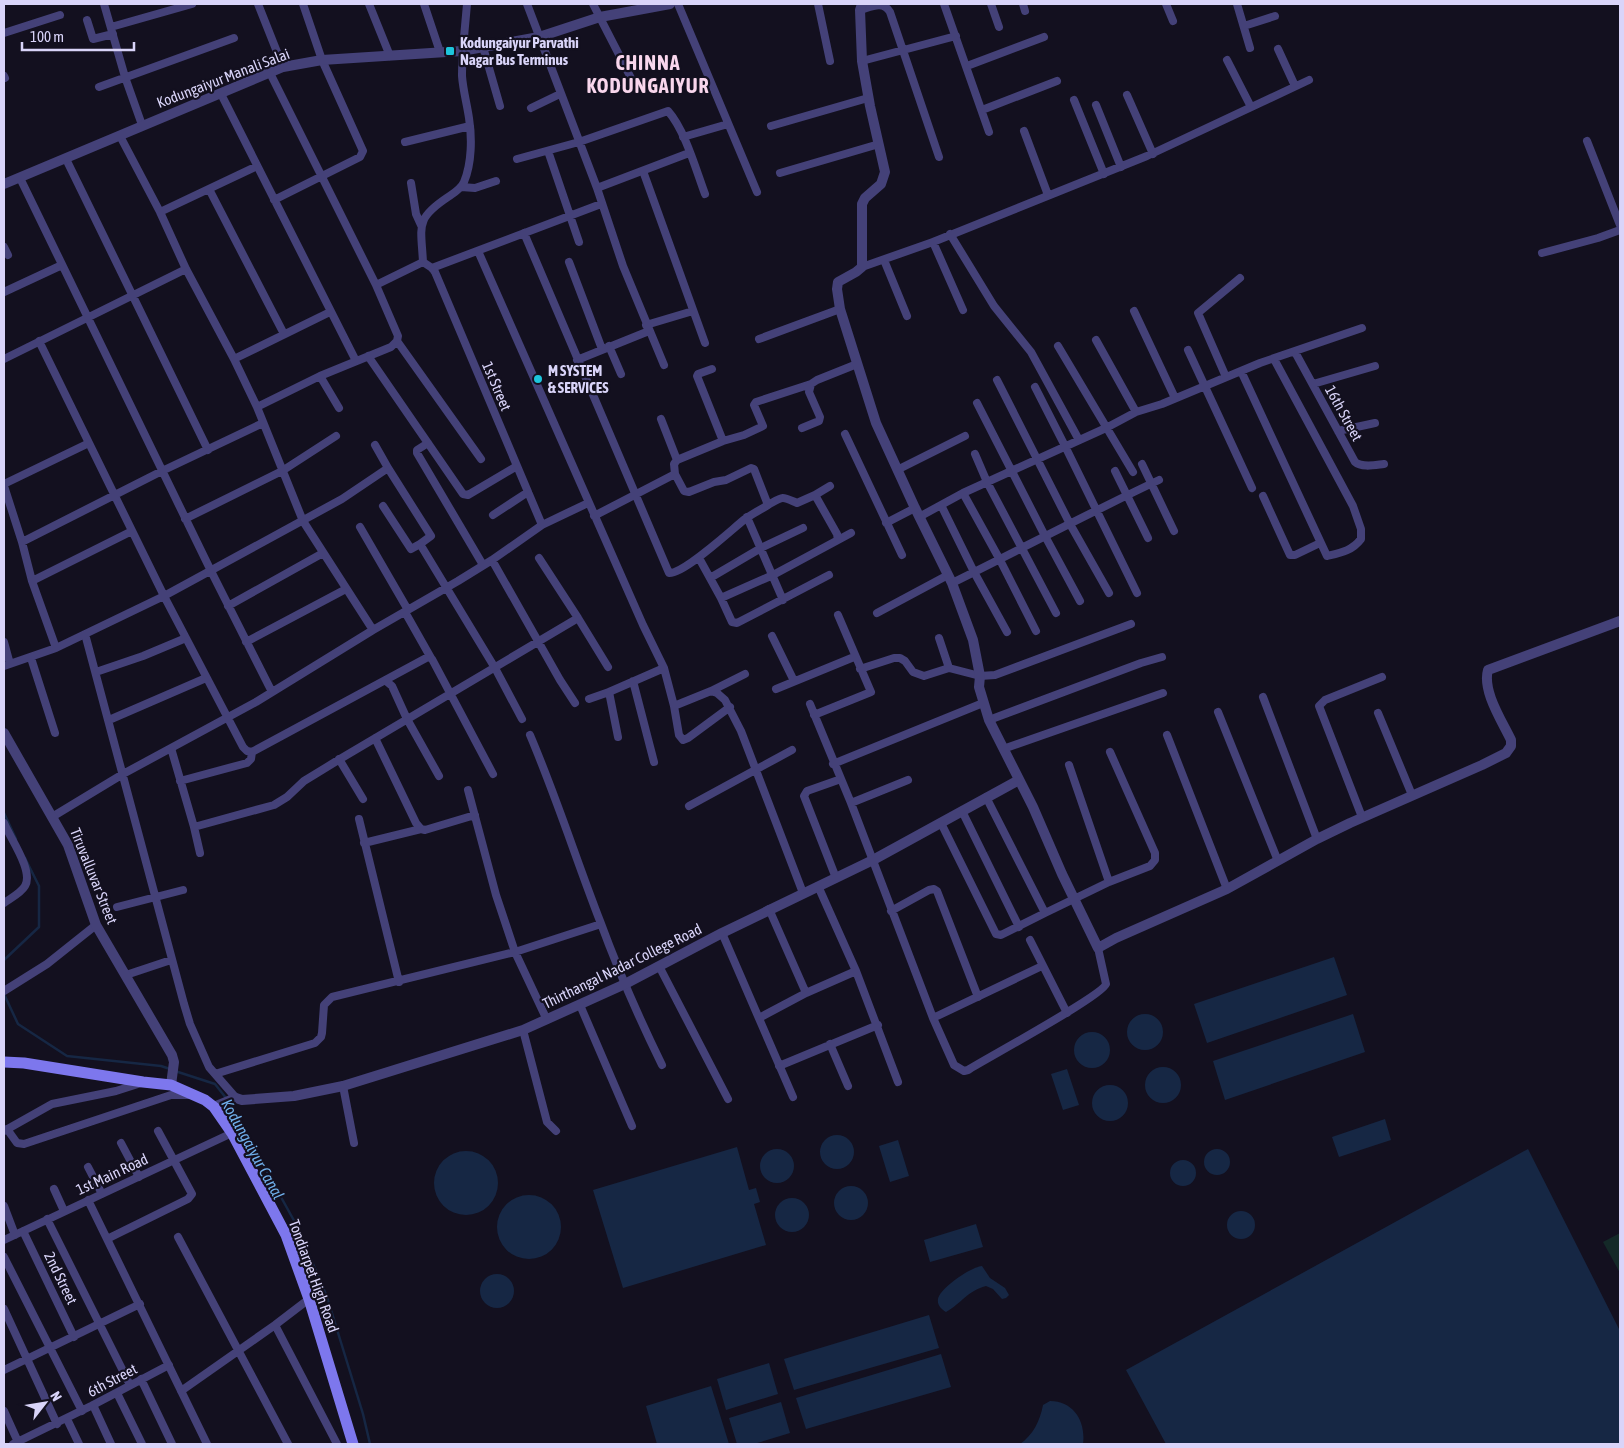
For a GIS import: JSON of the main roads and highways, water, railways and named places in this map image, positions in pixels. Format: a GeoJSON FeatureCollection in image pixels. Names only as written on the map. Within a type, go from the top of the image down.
{"type":"FeatureCollection","features":[{"type":"Feature","properties":{"kind":"main road","name":"Tondiarpet High Road"},"geometry":{"type":"LineString","coordinates":[[4,1062],[24,1063],[143,1082],[171,1082],[205,1100],[226,1102],[232,1133],[258,1178],[286,1235],[309,1300],[354,1444]]}},
{"type":"Feature","properties":{"kind":"water"},"geometry":{"type":"Polygon","coordinates":[[[1334,957],[1347,995],[1207,1043],[1194,1004],[1334,957]]]}},
{"type":"Feature","properties":{"kind":"water"},"geometry":{"type":"Polygon","coordinates":[[[1145,1014],[1157,1020],[1163,1032],[1157,1044],[1145,1050],[1133,1044],[1127,1032],[1133,1020],[1145,1014]]]}},
{"type":"Feature","properties":{"kind":"water"},"geometry":{"type":"Polygon","coordinates":[[[1353,1014],[1365,1052],[1225,1100],[1213,1061],[1353,1014]]]}},
{"type":"Feature","properties":{"kind":"water"},"geometry":{"type":"Polygon","coordinates":[[[1092,1032],[1099,1033],[1105,1037],[1109,1043],[1109,1057],[1105,1063],[1099,1067],[1092,1068],[1085,1067],[1079,1063],[1075,1057],[1074,1050],[1075,1043],[1079,1037],[1085,1033],[1092,1032]]]}},
{"type":"Feature","properties":{"kind":"water"},"geometry":{"type":"Polygon","coordinates":[[[1163,1067],[1170,1068],[1176,1072],[1180,1078],[1180,1092],[1176,1098],[1170,1102],[1163,1103],[1156,1102],[1150,1098],[1146,1092],[1145,1085],[1146,1078],[1150,1072],[1156,1068],[1163,1067]]]}},
{"type":"Feature","properties":{"kind":"water"},"geometry":{"type":"Polygon","coordinates":[[[1067,1069],[1079,1105],[1063,1110],[1051,1074],[1067,1069]]]}},
{"type":"Feature","properties":{"kind":"water"},"geometry":{"type":"Polygon","coordinates":[[[1110,1085],[1123,1090],[1128,1103],[1123,1116],[1110,1121],[1097,1116],[1092,1103],[1097,1090],[1110,1085]]]}},
{"type":"Feature","properties":{"kind":"water"},"geometry":{"type":"Polygon","coordinates":[[[1385,1119],[1391,1140],[1339,1157],[1332,1137],[1385,1119]]]}},
{"type":"Feature","properties":{"kind":"water"},"geometry":{"type":"Polygon","coordinates":[[[837,1135],[849,1140],[854,1152],[849,1164],[837,1169],[825,1164],[820,1152],[825,1140],[837,1135]]]}},
{"type":"Feature","properties":{"kind":"water"},"geometry":{"type":"Polygon","coordinates":[[[898,1140],[909,1176],[890,1182],[879,1146],[898,1140]]]}},
{"type":"Feature","properties":{"kind":"water"},"geometry":{"type":"Polygon","coordinates":[[[737,1147],[749,1190],[756,1188],[760,1202],[754,1204],[766,1245],[623,1288],[593,1190],[737,1147]]]}},
{"type":"Feature","properties":{"kind":"water"},"geometry":{"type":"Polygon","coordinates":[[[777,1149],[789,1154],[794,1166],[789,1178],[777,1183],[765,1178],[760,1166],[765,1154],[777,1149]]]}},
{"type":"Feature","properties":{"kind":"water"},"geometry":{"type":"Polygon","coordinates":[[[1217,1149],[1226,1153],[1230,1162],[1226,1171],[1217,1175],[1208,1171],[1204,1162],[1208,1153],[1217,1149]]]}},
{"type":"Feature","properties":{"kind":"water"},"geometry":{"type":"Polygon","coordinates":[[[1528,1149],[1620,1331],[1620,1444],[1166,1444],[1126,1370],[1528,1149]]]}},
{"type":"Feature","properties":{"kind":"water"},"geometry":{"type":"Polygon","coordinates":[[[460,1151],[472,1151],[489,1160],[496,1171],[498,1183],[496,1195],[489,1206],[472,1215],[460,1215],[448,1210],[439,1201],[434,1189],[434,1177],[439,1165],[448,1156],[460,1151]]]}},
{"type":"Feature","properties":{"kind":"water"},"geometry":{"type":"Polygon","coordinates":[[[1183,1160],[1192,1164],[1196,1173],[1192,1182],[1183,1186],[1174,1182],[1170,1173],[1174,1164],[1183,1160]]]}},
{"type":"Feature","properties":{"kind":"water"},"geometry":{"type":"Polygon","coordinates":[[[851,1186],[863,1191],[868,1203],[863,1215],[851,1220],[839,1215],[834,1203],[839,1191],[851,1186]]]}},
{"type":"Feature","properties":{"kind":"water"},"geometry":{"type":"Polygon","coordinates":[[[523,1195],[535,1195],[552,1204],[559,1215],[561,1227],[559,1239],[552,1250],[535,1259],[523,1259],[511,1254],[502,1245],[497,1233],[497,1221],[502,1209],[511,1200],[523,1195]]]}},
{"type":"Feature","properties":{"kind":"water"},"geometry":{"type":"Polygon","coordinates":[[[792,1198],[804,1203],[809,1215],[804,1227],[792,1232],[780,1227],[775,1215],[780,1203],[792,1198]]]}},
{"type":"Feature","properties":{"kind":"water"},"geometry":{"type":"Polygon","coordinates":[[[1241,1211],[1251,1215],[1255,1225],[1251,1235],[1241,1239],[1231,1235],[1227,1225],[1231,1215],[1241,1211]]]}},
{"type":"Feature","properties":{"kind":"water"},"geometry":{"type":"Polygon","coordinates":[[[976,1224],[983,1247],[930,1262],[924,1240],[976,1224]]]}},
{"type":"Feature","properties":{"kind":"water"},"geometry":{"type":"Polygon","coordinates":[[[982,1266],[990,1278],[1005,1288],[1009,1295],[1002,1299],[993,1289],[986,1286],[969,1294],[946,1312],[941,1308],[938,1299],[944,1289],[964,1274],[982,1266]]]}},
{"type":"Feature","properties":{"kind":"water"},"geometry":{"type":"Polygon","coordinates":[[[497,1274],[509,1279],[514,1291],[509,1303],[497,1308],[485,1303],[480,1291],[485,1279],[497,1274]]]}},
{"type":"Feature","properties":{"kind":"water"},"geometry":{"type":"Polygon","coordinates":[[[929,1315],[939,1348],[794,1390],[784,1359],[929,1315]]]}},
{"type":"Feature","properties":{"kind":"water"},"geometry":{"type":"Polygon","coordinates":[[[941,1354],[951,1387],[806,1429],[796,1398],[941,1354]]]}},
{"type":"Feature","properties":{"kind":"water"},"geometry":{"type":"Polygon","coordinates":[[[769,1363],[778,1394],[726,1410],[717,1379],[769,1363]]]}},
{"type":"Feature","properties":{"kind":"water"},"geometry":{"type":"Polygon","coordinates":[[[711,1386],[729,1444],[657,1444],[646,1406],[711,1386]]]}},
{"type":"Feature","properties":{"kind":"water"},"geometry":{"type":"Polygon","coordinates":[[[1050,1401],[1066,1405],[1077,1414],[1082,1428],[1083,1444],[1020,1444],[1035,1427],[1043,1405],[1050,1401]]]}},
{"type":"Feature","properties":{"kind":"water"},"geometry":{"type":"Polygon","coordinates":[[[781,1402],[790,1433],[754,1444],[737,1444],[729,1418],[781,1402]]]}},
{"type":"Feature","properties":{"kind":"waterway"},"geometry":{"type":"LineString","coordinates":[[4,813],[16,839]]}},
{"type":"Feature","properties":{"kind":"waterway"},"geometry":{"type":"LineString","coordinates":[[4,960],[39,927],[39,886],[25,858]]}},
{"type":"Feature","properties":{"kind":"waterway","name":"Kodungaiyur Canal"},"geometry":{"type":"LineString","coordinates":[[4,994],[18,1024],[67,1056],[161,1066],[170,1069]]}},
{"type":"Feature","properties":{"kind":"waterway","name":"Kodungaiyur Canal"},"geometry":{"type":"LineString","coordinates":[[175,1071],[215,1084],[226,1098]]}},
{"type":"Feature","properties":{"kind":"waterway","name":"Kodungaiyur Canal"},"geometry":{"type":"LineString","coordinates":[[229,1103],[297,1226],[327,1297],[363,1414],[370,1444]]}},
{"type":"Feature","properties":{"kind":"place","name":"Kodungaiyur Parvathi Nagar Bus Terminus"},"geometry":{"type":"Point","coordinates":[450,51]}},
{"type":"Feature","properties":{"kind":"place","name":"M SYSTEM & SERVICES"},"geometry":{"type":"Point","coordinates":[538,379]}},
{"type":"Feature","properties":{"kind":"district","name":"CHINNA KODUNGAIYUR"},"geometry":{"type":"Point","coordinates":[648,74]}}]}
